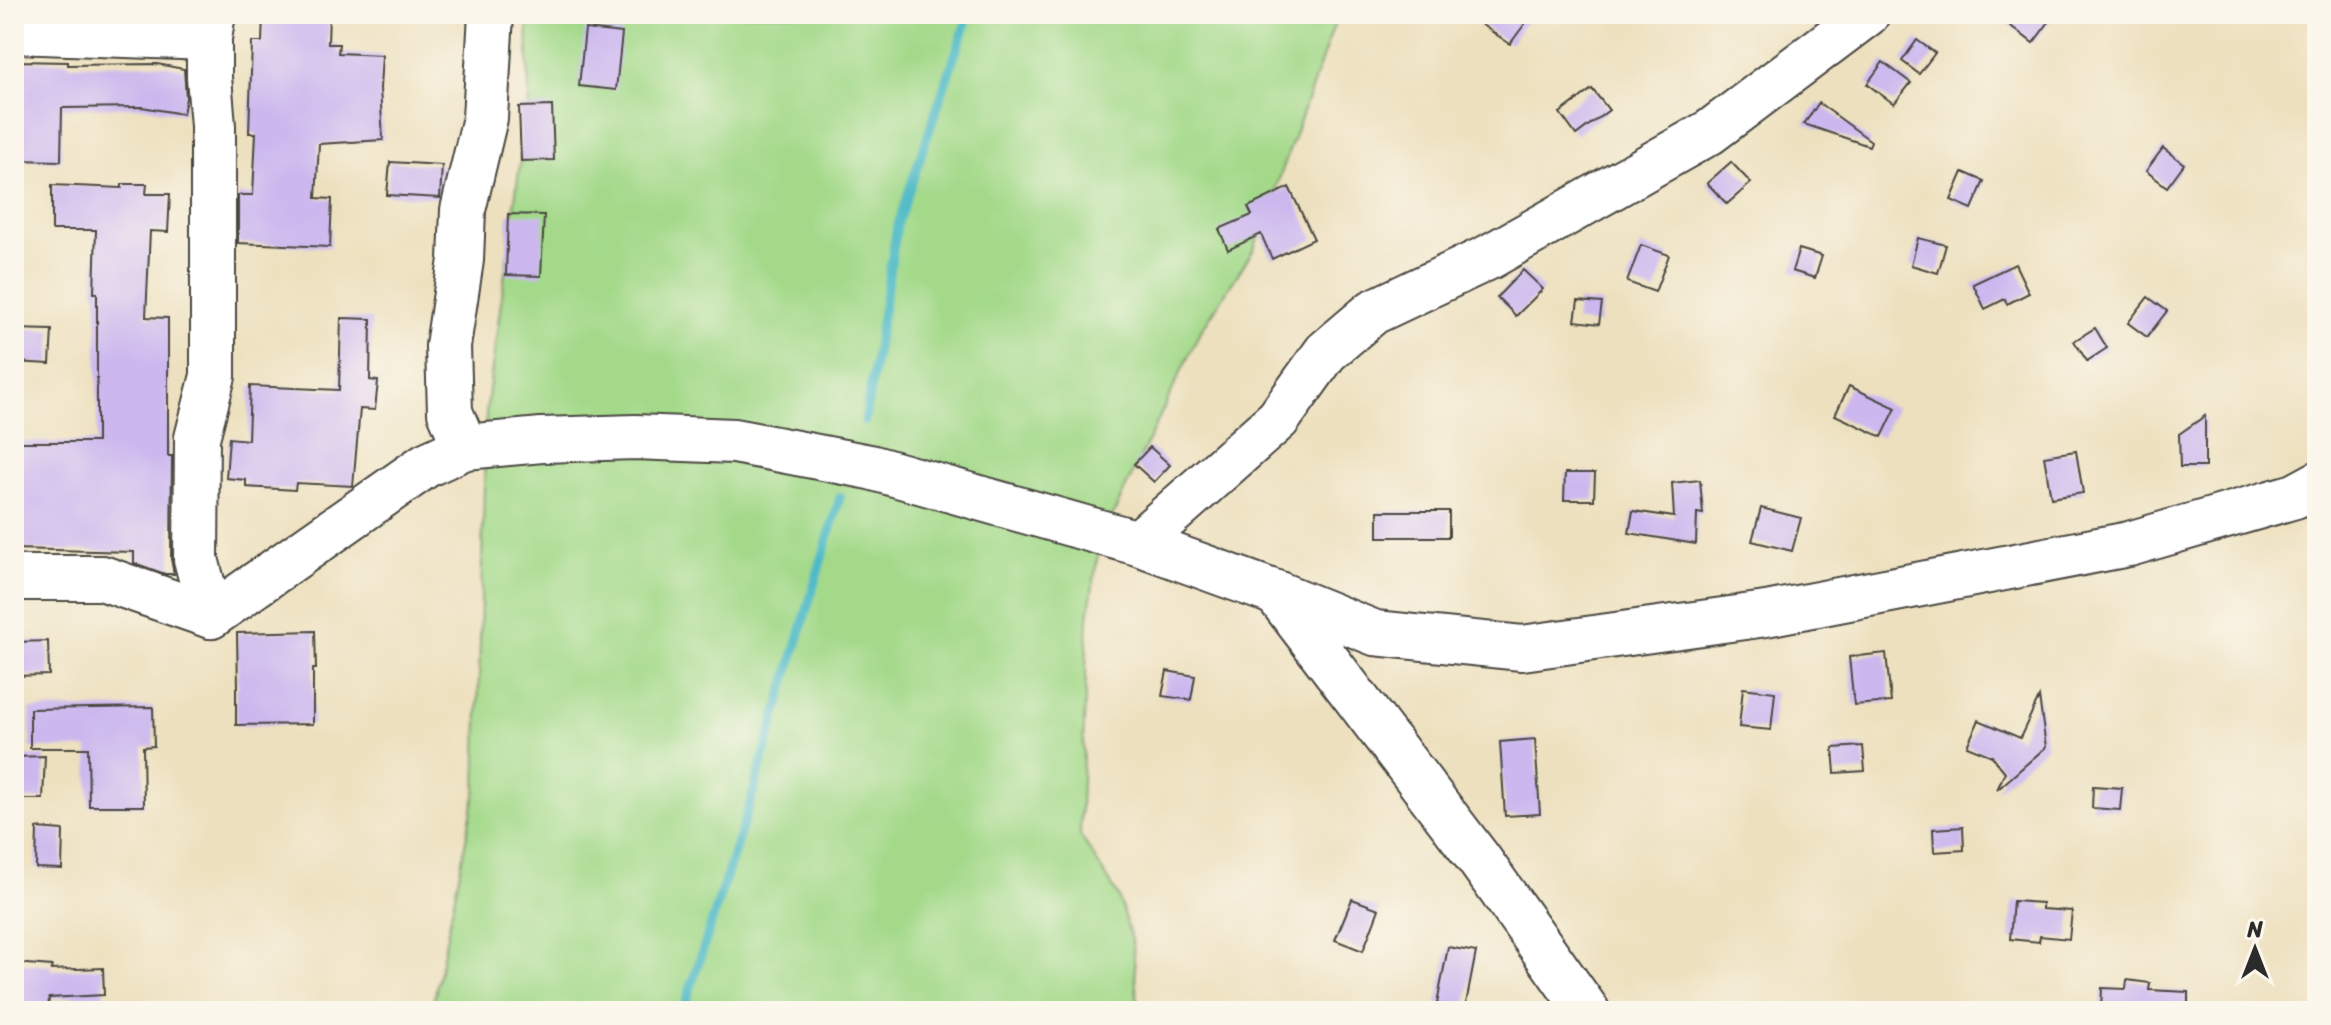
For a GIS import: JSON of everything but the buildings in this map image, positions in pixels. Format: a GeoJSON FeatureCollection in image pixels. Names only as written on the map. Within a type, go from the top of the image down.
{"type":"FeatureCollection","features":[{"type":"Feature","properties":{"kind":"street"},"geometry":{"type":"LineString","coordinates":[[465,447],[450,412],[448,346],[461,260],[463,210],[485,118],[491,14]]}},
{"type":"Feature","properties":{"kind":"street"},"geometry":{"type":"LineString","coordinates":[[1138,543],[1278,419],[1326,352],[1373,312],[1489,257],[1710,132],[1867,14]]}},
{"type":"Feature","properties":{"kind":"street"},"geometry":{"type":"LineString","coordinates":[[14,31],[211,26],[213,376],[197,438],[196,559],[211,616]]}},
{"type":"Feature","properties":{"kind":"street"},"geometry":{"type":"LineString","coordinates":[[211,616],[426,465],[465,447],[542,440],[635,437],[734,441],[870,467],[1138,543],[1375,633],[1522,648],[1766,614],[2129,544],[2295,496],[2317,484]]}},
{"type":"Feature","properties":{"kind":"street"},"geometry":{"type":"LineString","coordinates":[[14,578],[102,578],[211,616]]}},
{"type":"Feature","properties":{"kind":"street"},"geometry":{"type":"LineString","coordinates":[[1276,593],[1478,858],[1587,1011]]}},
{"type":"Feature","properties":{"kind":"green space"},"geometry":{"type":"Polygon","coordinates":[[[527,14],[1338,14],[1254,249],[1199,334],[1100,542],[1088,617],[1080,835],[1118,895],[1133,945],[1138,1011],[429,1011],[435,995],[476,790],[486,412],[529,97],[527,14]]]}},
{"type":"Feature","properties":{"kind":"waterway"},"geometry":{"type":"LineString","coordinates":[[865,421],[897,226],[969,14]]}},
{"type":"Feature","properties":{"kind":"waterway"},"geometry":{"type":"LineString","coordinates":[[683,1011],[750,803],[840,497]]}}]}
